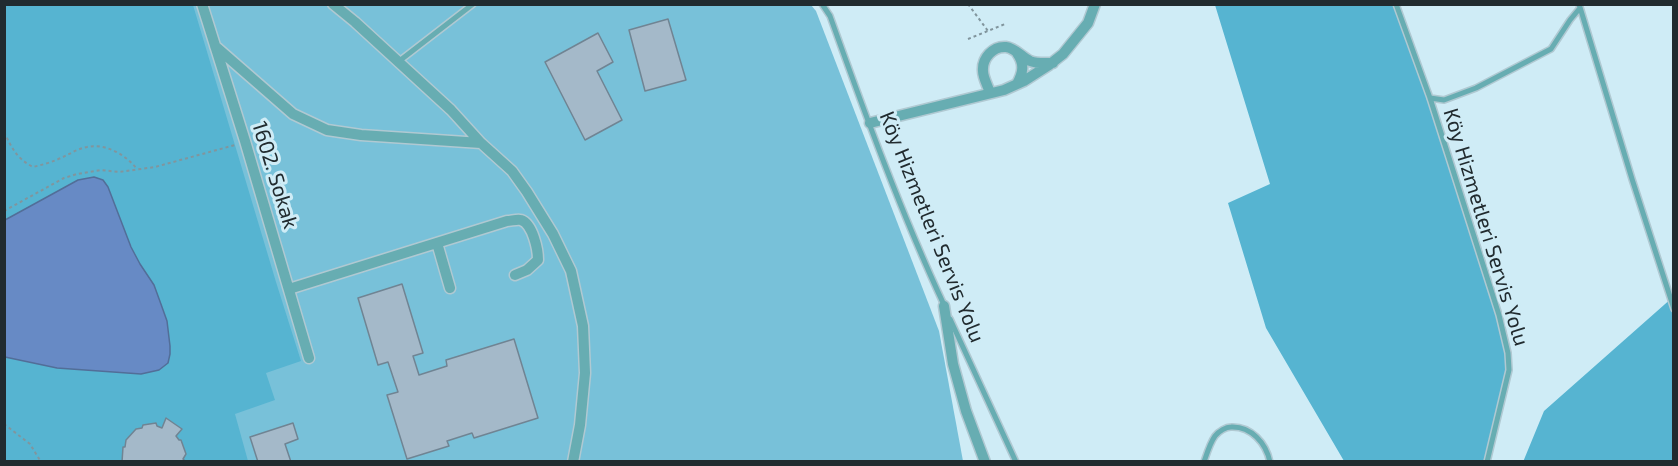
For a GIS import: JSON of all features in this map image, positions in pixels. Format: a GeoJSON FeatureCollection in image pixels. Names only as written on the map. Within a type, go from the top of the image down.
{"type":"FeatureCollection","features":[{"type":"Feature","properties":{"kind":"street","name":"1602. Sokak"},"geometry":{"type":"LineString","coordinates":[[202,4],[309,358]]}},
{"type":"Feature","properties":{"kind":"street"},"geometry":{"type":"LineString","coordinates":[[333,4],[355,21],[512,171],[553,234],[572,271],[583,326],[585,373],[580,425],[573,462]]}},
{"type":"Feature","properties":{"kind":"street"},"geometry":{"type":"LineString","coordinates":[[870,123],[1017,84],[1053,63],[1063,54],[1088,23],[1095,4]]}},
{"type":"Feature","properties":{"kind":"street"},"geometry":{"type":"LineString","coordinates":[[215,46],[293,114],[327,130],[361,135],[481,143]]}},
{"type":"Feature","properties":{"kind":"street"},"geometry":{"type":"LineString","coordinates":[[990,93],[982,70],[986,57],[996,48],[1007,47],[1030,61],[1040,64],[1053,63]]}},
{"type":"Feature","properties":{"kind":"street"},"geometry":{"type":"LineString","coordinates":[[1016,51],[1022,64],[1023,74],[1017,84]]}},
{"type":"Feature","properties":{"kind":"street"},"geometry":{"type":"LineString","coordinates":[[289,289],[519,219],[526,222],[529,227],[536,244],[538,260],[527,270],[515,275]]}},
{"type":"Feature","properties":{"kind":"street"},"geometry":{"type":"LineString","coordinates":[[437,243],[450,288]]}},
{"type":"Feature","properties":{"kind":"street"},"geometry":{"type":"LineString","coordinates":[[944,306],[953,364],[966,411],[985,462]]}},
{"type":"Feature","properties":{"kind":"lane"},"geometry":{"type":"LineString","coordinates":[[398,62],[473,4]]}},
{"type":"Feature","properties":{"kind":"lane","name":"Köy Hizmetleri Servis Yolu"},"geometry":{"type":"LineString","coordinates":[[822,4],[831,16],[922,258],[1016,462]]}},
{"type":"Feature","properties":{"kind":"lane","name":"Köy Hizmetleri Servis Yolu"},"geometry":{"type":"LineString","coordinates":[[1396,4],[1430,98],[1499,315],[1508,353],[1509,370],[1487,462]]}},
{"type":"Feature","properties":{"kind":"lane"},"geometry":{"type":"LineString","coordinates":[[1430,98],[1444,100],[1476,88],[1551,49],[1580,6]]}},
{"type":"Feature","properties":{"kind":"lane"},"geometry":{"type":"LineString","coordinates":[[1580,6],[1674,309]]}},
{"type":"Feature","properties":{"kind":"lane"},"geometry":{"type":"LineString","coordinates":[[1204,462],[1216,434],[1228,427],[1240,427],[1251,431],[1260,442],[1270,462]]}},
{"type":"Feature","properties":{"kind":"path"},"geometry":{"type":"LineString","coordinates":[[968,4],[988,31]]}},
{"type":"Feature","properties":{"kind":"path"},"geometry":{"type":"LineString","coordinates":[[968,39],[1005,24]]}},
{"type":"Feature","properties":{"kind":"path"},"geometry":{"type":"LineString","coordinates":[[4,132],[16,155],[33,167],[57,160],[89,146],[100,146],[121,154],[138,169]]}},
{"type":"Feature","properties":{"kind":"path"},"geometry":{"type":"LineString","coordinates":[[4,211],[64,178],[77,174],[101,170],[119,172],[154,167],[245,141]]}},
{"type":"Feature","properties":{"kind":"path"},"geometry":{"type":"LineString","coordinates":[[4,424],[30,444],[41,462]]}},
{"type":"Feature","properties":{"kind":"shaded area"},"geometry":{"type":"Polygon","coordinates":[[[4,5],[811,5],[816,11],[939,331],[963,461],[5,461],[4,5]]]}},
{"type":"Feature","properties":{"kind":"shaded area"},"geometry":{"type":"Polygon","coordinates":[[[4,5],[193,5],[301,361],[266,373],[275,400],[235,414],[248,461],[5,461],[4,5]]]}},
{"type":"Feature","properties":{"kind":"shaded area"},"geometry":{"type":"Polygon","coordinates":[[[1215,5],[1396,5],[1411,44],[1499,315],[1509,370],[1487,461],[1344,461],[1266,328],[1228,203],[1270,184],[1215,5]]]}},
{"type":"Feature","properties":{"kind":"shaded area"},"geometry":{"type":"Polygon","coordinates":[[[94,177],[103,180],[108,187],[131,247],[154,285],[167,321],[170,354],[168,363],[159,370],[141,374],[57,368],[5,357],[5,220],[78,180],[94,177]]]}},
{"type":"Feature","properties":{"kind":"shaded area"},"geometry":{"type":"Polygon","coordinates":[[[1673,297],[1673,461],[1523,462],[1544,411],[1673,297]]]}},
{"type":"Feature","properties":{"kind":"building"},"geometry":{"type":"Polygon","coordinates":[[[668,19],[686,80],[645,91],[629,30],[668,19]]]}},
{"type":"Feature","properties":{"kind":"building"},"geometry":{"type":"Polygon","coordinates":[[[598,33],[613,62],[597,71],[622,120],[585,140],[545,62],[598,33]]]}},
{"type":"Feature","properties":{"kind":"building"},"geometry":{"type":"Polygon","coordinates":[[[402,284],[423,353],[413,356],[419,375],[447,366],[446,360],[514,339],[538,418],[474,438],[472,433],[447,441],[449,446],[407,459],[387,395],[398,392],[388,362],[378,365],[358,298],[402,284]]]}},
{"type":"Feature","properties":{"kind":"building"},"geometry":{"type":"Polygon","coordinates":[[[166,418],[182,429],[176,436],[181,440],[186,454],[183,459],[186,462],[122,462],[123,447],[136,429],[142,428],[143,425],[156,423],[162,428],[166,418]]]}},
{"type":"Feature","properties":{"kind":"building"},"geometry":{"type":"Polygon","coordinates":[[[293,423],[298,439],[285,444],[291,462],[258,462],[250,437],[293,423]]]}}]}
